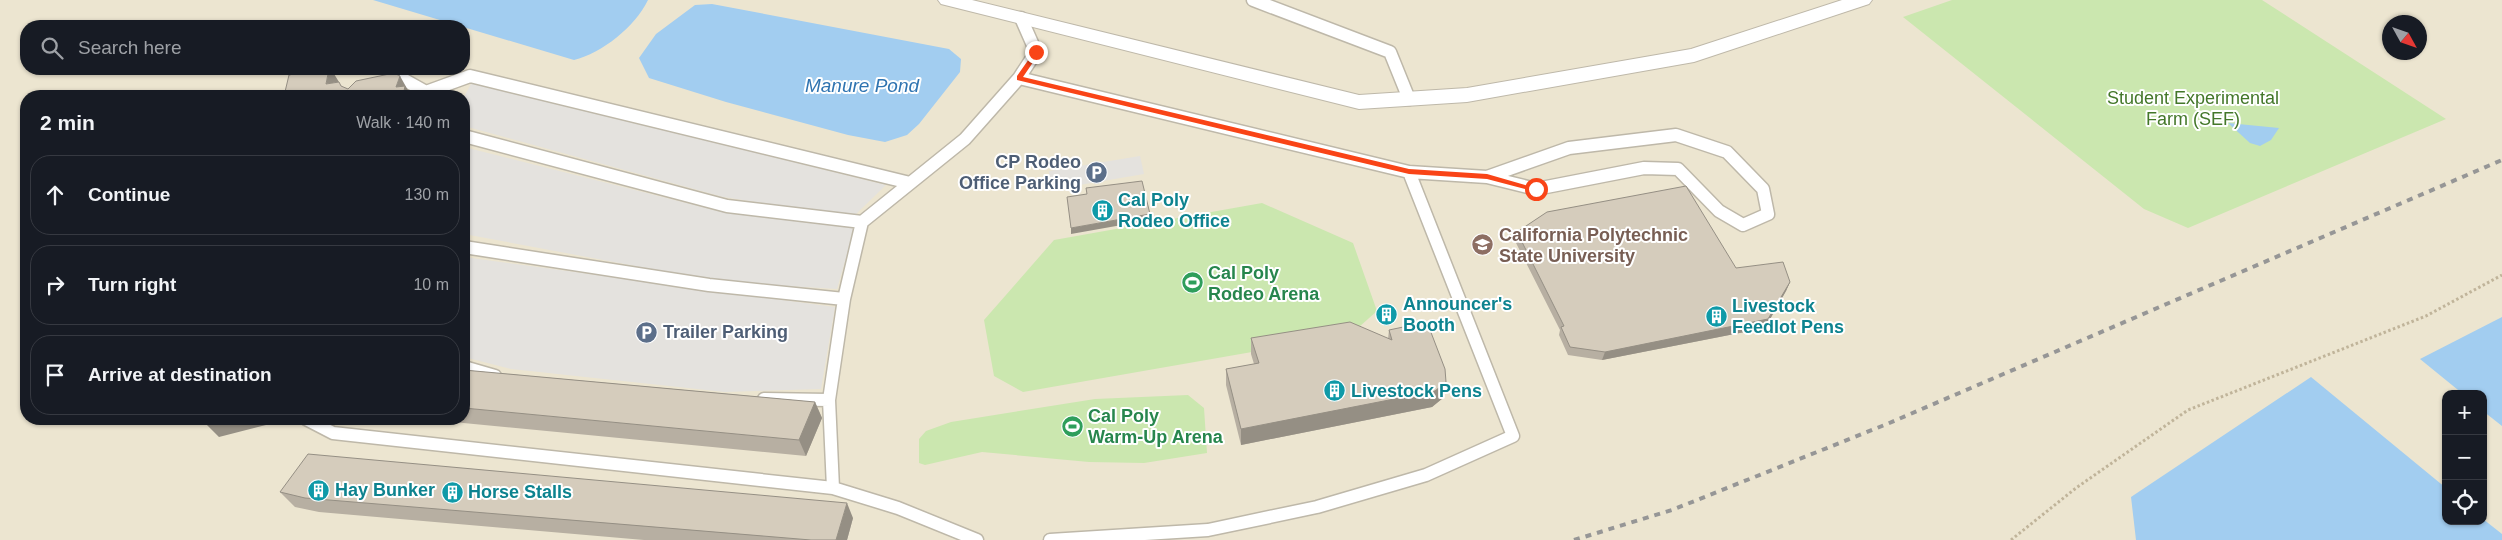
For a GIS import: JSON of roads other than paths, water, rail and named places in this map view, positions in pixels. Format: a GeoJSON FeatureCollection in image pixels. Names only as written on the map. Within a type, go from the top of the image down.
{"type":"FeatureCollection","features":[{"type":"Feature","properties":{"kind":"street"},"geometry":{"type":"LineString","coordinates":[[948,0],[1359,102],[1467,95],[1694,54],[1862,0]]}},
{"type":"Feature","properties":{"kind":"lane"},"geometry":{"type":"LineString","coordinates":[[1253,0],[1390,52],[1409,99]]}},
{"type":"Feature","properties":{"kind":"lane"},"geometry":{"type":"LineString","coordinates":[[833,488],[829,400],[844,299],[862,222],[965,139],[1019,78],[1036,52],[1021,18]]}},
{"type":"Feature","properties":{"kind":"lane"},"geometry":{"type":"LineString","coordinates":[[437,90],[470,76],[910,183]]}},
{"type":"Feature","properties":{"kind":"lane"},"geometry":{"type":"LineString","coordinates":[[359,90],[401,78],[420,90]]}},
{"type":"Feature","properties":{"kind":"lane"},"geometry":{"type":"LineString","coordinates":[[1019,78],[1409,172],[1487,177],[1536,189],[1644,168],[1678,169],[1719,211],[1743,225],[1768,214],[1763,189],[1726,152],[1676,135],[1568,148],[1487,177]]}},
{"type":"Feature","properties":{"kind":"lane"},"geometry":{"type":"LineString","coordinates":[[470,138],[727,206],[862,222]]}},
{"type":"Feature","properties":{"kind":"lane"},"geometry":{"type":"LineString","coordinates":[[1050,540],[1208,530],[1317,507],[1426,475],[1513,436],[1409,172]]}},
{"type":"Feature","properties":{"kind":"lane"},"geometry":{"type":"LineString","coordinates":[[470,247],[709,286],[844,299]]}},
{"type":"Feature","properties":{"kind":"lane"},"geometry":{"type":"LineString","coordinates":[[470,368],[510,378]]}},
{"type":"Feature","properties":{"kind":"lane"},"geometry":{"type":"LineString","coordinates":[[750,399],[829,400]]}},
{"type":"Feature","properties":{"kind":"lane"},"geometry":{"type":"LineString","coordinates":[[317,425],[332,433],[833,488],[898,508],[977,540]]}},
{"type":"Feature","properties":{"kind":"water"},"geometry":{"type":"Polygon","coordinates":[[[373,0],[648,0],[635,20],[617,38],[585,57],[574,60],[470,29],[470,20],[440,20],[373,0]]]}},
{"type":"Feature","properties":{"kind":"water","name":"Manure Pond"},"geometry":{"type":"Polygon","coordinates":[[[712,4],[949,49],[961,59],[960,72],[919,124],[907,135],[885,142],[848,135],[726,102],[649,78],[639,58],[656,34],[695,5],[712,4]]]}},
{"type":"Feature","properties":{"kind":"water"},"geometry":{"type":"Polygon","coordinates":[[[2228,123],[2279,128],[2271,140],[2260,146],[2250,143],[2228,123]]]}},
{"type":"Feature","properties":{"kind":"water"},"geometry":{"type":"Polygon","coordinates":[[[2502,317],[2502,426],[2487,414],[2487,390],[2458,390],[2420,359],[2502,317]]]}},
{"type":"Feature","properties":{"kind":"water"},"geometry":{"type":"Polygon","coordinates":[[[2311,377],[2442,485],[2442,525],[2487,525],[2487,522],[2502,534],[2502,540],[2136,540],[2131,497],[2311,377]]]}},
{"type":"Feature","properties":{"kind":"railway"},"geometry":{"type":"LineString","coordinates":[[1574,540],[1672,510],[1887,424],[2502,160]]}},
{"type":"Feature","properties":{"kind":"place","name":"CP Rodeo Office Parking"},"geometry":{"type":"Point","coordinates":[1097,172]}},
{"type":"Feature","properties":{"kind":"place","name":"Cal Poly Rodeo Office"},"geometry":{"type":"Point","coordinates":[1102,210]}},
{"type":"Feature","properties":{"kind":"place","name":"California Polytechnic State University"},"geometry":{"type":"Point","coordinates":[1483,245]}},
{"type":"Feature","properties":{"kind":"place","name":"Cal Poly Rodeo Arena"},"geometry":{"type":"Point","coordinates":[1192,283]}},
{"type":"Feature","properties":{"kind":"place","name":"Announcer's Booth"},"geometry":{"type":"Point","coordinates":[1387,314]}},
{"type":"Feature","properties":{"kind":"place","name":"Livestock Feedlot Pens"},"geometry":{"type":"Point","coordinates":[1716,316]}},
{"type":"Feature","properties":{"kind":"place","name":"Trailer Parking"},"geometry":{"type":"Point","coordinates":[647,332]}},
{"type":"Feature","properties":{"kind":"place","name":"Livestock Pens"},"geometry":{"type":"Point","coordinates":[1335,391]}},
{"type":"Feature","properties":{"kind":"place","name":"Cal Poly Warm-Up Arena"},"geometry":{"type":"Point","coordinates":[1072,426]}},
{"type":"Feature","properties":{"kind":"place","name":"Hay Bunker"},"geometry":{"type":"Point","coordinates":[319,490]}},
{"type":"Feature","properties":{"kind":"place","name":"Horse Stalls"},"geometry":{"type":"Point","coordinates":[452,492]}},
{"type":"Feature","properties":{"kind":"park label","name":"Student Experimental Farm (SEF)"},"geometry":{"type":"Point","coordinates":[2193,108]}}]}
